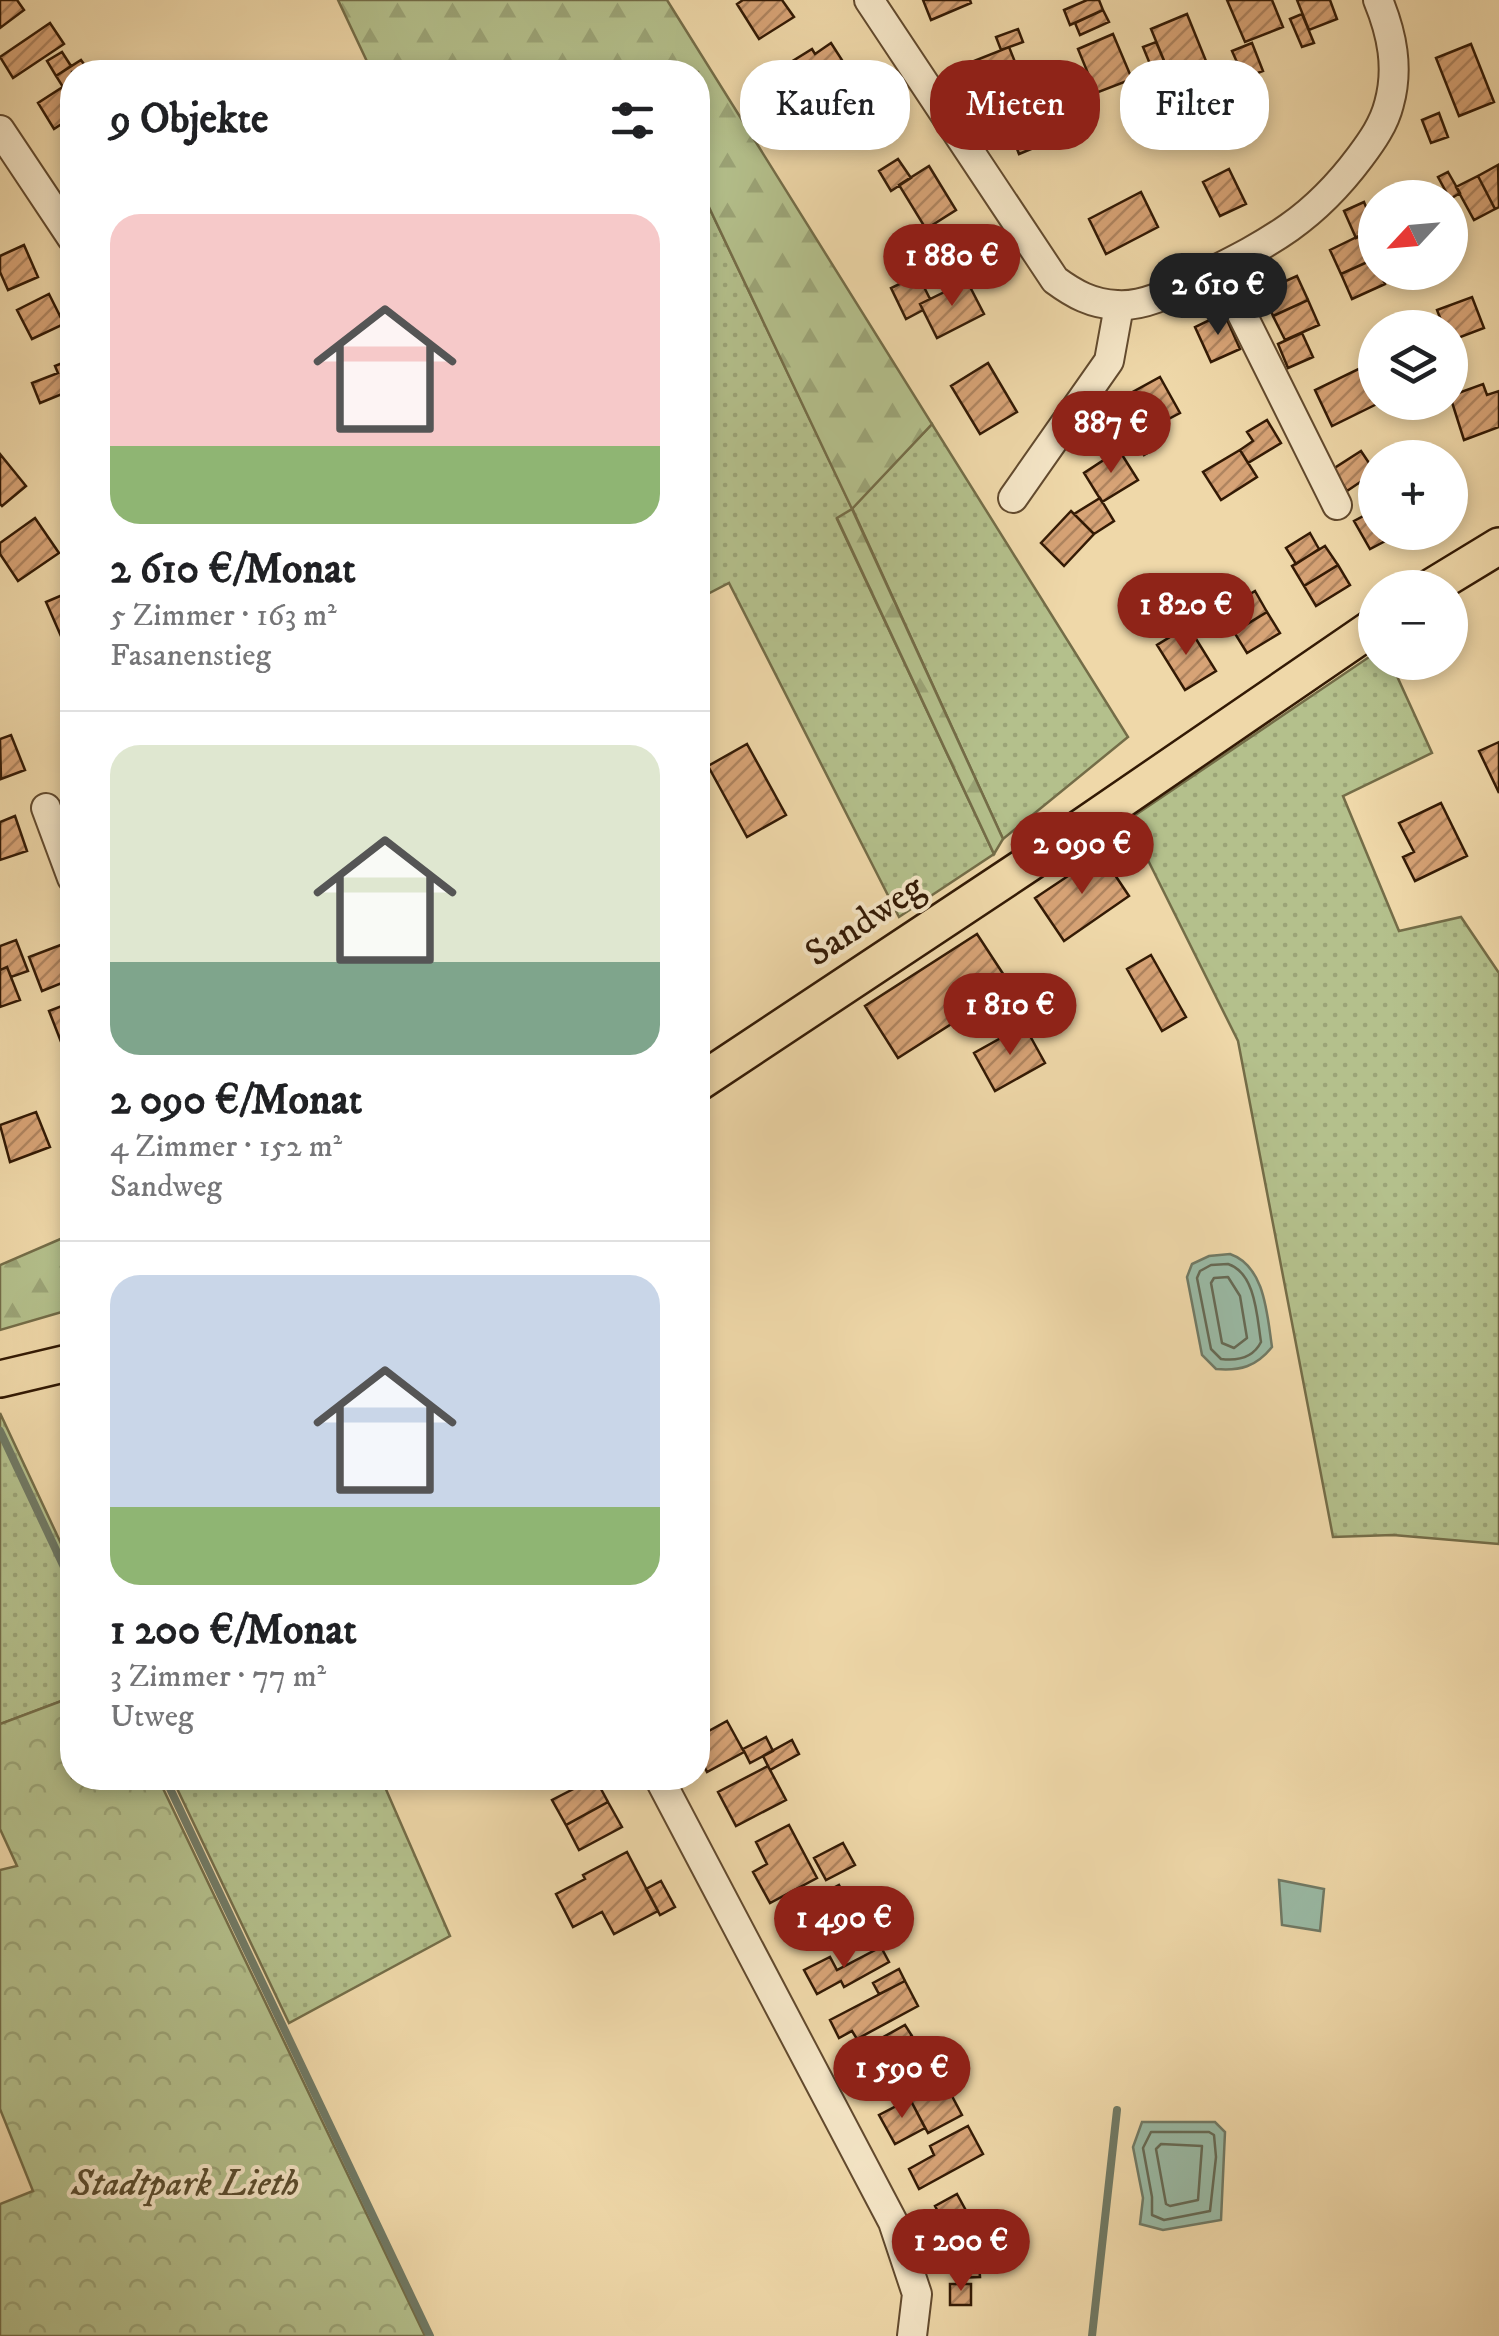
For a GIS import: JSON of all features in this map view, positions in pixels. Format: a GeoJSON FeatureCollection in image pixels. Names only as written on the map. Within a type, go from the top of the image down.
{"type":"FeatureCollection","features":[{"type":"Feature","properties":{"kind":"main road"},"geometry":{"type":"LineString","coordinates":[[1460,570],[1499,546]]}},
{"type":"Feature","properties":{"kind":"main road","name":"Sandweg"},"geometry":{"type":"LineString","coordinates":[[710,1074],[1028,864],[1358,638]]}},
{"type":"Feature","properties":{"kind":"main road"},"geometry":{"type":"LineString","coordinates":[[0,1379],[60,1365]]}},
{"type":"Feature","properties":{"kind":"street"},"geometry":{"type":"LineString","coordinates":[[869,0],[1054,280],[1078,297],[1120,306],[1163,296],[1278,238],[1339,185],[1376,136],[1389,106],[1396,64],[1378,0]]}},
{"type":"Feature","properties":{"kind":"street"},"geometry":{"type":"LineString","coordinates":[[0,130],[60,220]]}},
{"type":"Feature","properties":{"kind":"street"},"geometry":{"type":"LineString","coordinates":[[1219,268],[1338,505]]}},
{"type":"Feature","properties":{"kind":"street"},"geometry":{"type":"LineString","coordinates":[[1013,498],[1109,362],[1120,306]]}},
{"type":"Feature","properties":{"kind":"street"},"geometry":{"type":"LineString","coordinates":[[46,808],[60,846]]}},
{"type":"Feature","properties":{"kind":"street"},"geometry":{"type":"LineString","coordinates":[[665,1790],[894,2222],[917,2294],[912,2336]]}},
{"type":"Feature","properties":{"kind":"green space"},"geometry":{"type":"Polygon","coordinates":[[[338,0],[667,0],[704,60],[366,60],[338,0]]]}},
{"type":"Feature","properties":{"kind":"green space"},"geometry":{"type":"Polygon","coordinates":[[[710,69],[740,117],[740,150],[761,150],[932,424],[852,509],[710,209],[710,69]]]}},
{"type":"Feature","properties":{"kind":"green space"},"geometry":{"type":"Polygon","coordinates":[[[710,209],[852,508],[932,424],[1128,737],[1003,839],[853,510],[837,519],[994,854],[899,917],[729,583],[710,593],[710,209]]]}},
{"type":"Feature","properties":{"kind":"green space"},"geometry":{"type":"Polygon","coordinates":[[[852,509],[1003,839],[994,854],[837,518],[852,509]]]}},
{"type":"Feature","properties":{"kind":"green space"},"geometry":{"type":"Polygon","coordinates":[[[1358,664],[1358,680],[1399,680],[1432,753],[1343,796],[1399,931],[1461,917],[1499,973],[1499,1544],[1393,1535],[1333,1537],[1238,1041],[1128,820],[1358,664]]]}},
{"type":"Feature","properties":{"kind":"green space"},"geometry":{"type":"Polygon","coordinates":[[[60,1239],[60,1312],[0,1330],[0,1265],[60,1239]]]}},
{"type":"Feature","properties":{"kind":"green space"},"geometry":{"type":"Polygon","coordinates":[[[0,1413],[60,1541],[60,1702],[0,1724],[0,1413]]]}},
{"type":"Feature","properties":{"kind":"green space","name":"Stadtpark Lieth"},"geometry":{"type":"Polygon","coordinates":[[[60,1702],[60,1790],[164,1790],[425,2336],[0,2336],[0,2204],[33,2191],[0,2109],[0,1870],[17,1866],[0,1829],[0,1724],[60,1702]]]}},
{"type":"Feature","properties":{"kind":"green space"},"geometry":{"type":"Polygon","coordinates":[[[178,1790],[386,1790],[450,1936],[289,2023],[178,1790]]]}},
{"type":"Feature","properties":{"kind":"water"},"geometry":{"type":"Polygon","coordinates":[[[1230,1254],[1242,1260],[1257,1280],[1266,1306],[1272,1347],[1247,1366],[1216,1369],[1202,1355],[1187,1277],[1192,1264],[1209,1256],[1230,1254]]]}},
{"type":"Feature","properties":{"kind":"water"},"geometry":{"type":"Polygon","coordinates":[[[1279,1880],[1324,1889],[1320,1931],[1282,1925],[1279,1880]]]}},
{"type":"Feature","properties":{"kind":"water"},"geometry":{"type":"Polygon","coordinates":[[[1142,2122],[1215,2122],[1225,2132],[1221,2220],[1163,2230],[1140,2224],[1143,2198],[1133,2147],[1142,2122]]]}},
{"type":"Feature","properties":{"kind":"building"},"geometry":{"type":"Polygon","coordinates":[[[0,0],[17,0],[24,10],[0,28],[0,0]]]}},
{"type":"Feature","properties":{"kind":"building"},"geometry":{"type":"Polygon","coordinates":[[[743,0],[782,0],[794,17],[759,39],[737,4],[743,0]]]}},
{"type":"Feature","properties":{"kind":"building"},"geometry":{"type":"Polygon","coordinates":[[[923,0],[970,0],[971,3],[931,20],[923,0]]]}},
{"type":"Feature","properties":{"kind":"building"},"geometry":{"type":"Polygon","coordinates":[[[1087,0],[1099,0],[1103,10],[1070,25],[1064,10],[1087,0]]]}},
{"type":"Feature","properties":{"kind":"building"},"geometry":{"type":"Polygon","coordinates":[[[1227,0],[1272,0],[1283,27],[1245,42],[1227,0]]]}},
{"type":"Feature","properties":{"kind":"building"},"geometry":{"type":"Polygon","coordinates":[[[1297,0],[1330,0],[1337,19],[1309,30],[1297,0]]]}},
{"type":"Feature","properties":{"kind":"building"},"geometry":{"type":"Polygon","coordinates":[[[1103,10],[1109,22],[1080,35],[1075,23],[1103,10]]]}},
{"type":"Feature","properties":{"kind":"building"},"geometry":{"type":"Polygon","coordinates":[[[1187,14],[1206,60],[1164,60],[1151,29],[1187,14]]]}},
{"type":"Feature","properties":{"kind":"building"},"geometry":{"type":"Polygon","coordinates":[[[1302,14],[1314,43],[1302,47],[1290,19],[1302,14]]]}},
{"type":"Feature","properties":{"kind":"building"},"geometry":{"type":"Polygon","coordinates":[[[50,23],[64,44],[13,78],[0,57],[50,23]]]}},
{"type":"Feature","properties":{"kind":"building"},"geometry":{"type":"Polygon","coordinates":[[[1018,29],[1023,42],[1001,50],[996,37],[1018,29]]]}},
{"type":"Feature","properties":{"kind":"building"},"geometry":{"type":"Polygon","coordinates":[[[1113,34],[1124,60],[1120,60],[1120,84],[1100,91],[1100,60],[1082,60],[1078,49],[1113,34]]]}},
{"type":"Feature","properties":{"kind":"building"},"geometry":{"type":"Polygon","coordinates":[[[1156,42],[1164,60],[1148,60],[1143,47],[1156,42]]]}},
{"type":"Feature","properties":{"kind":"building"},"geometry":{"type":"Polygon","coordinates":[[[831,43],[842,60],[794,60],[812,49],[815,54],[831,43]]]}},
{"type":"Feature","properties":{"kind":"building"},"geometry":{"type":"Polygon","coordinates":[[[1252,43],[1259,60],[1236,60],[1232,51],[1252,43]]]}},
{"type":"Feature","properties":{"kind":"building"},"geometry":{"type":"Polygon","coordinates":[[[1471,44],[1494,102],[1459,116],[1436,58],[1471,44]]]}},
{"type":"Feature","properties":{"kind":"building"},"geometry":{"type":"Polygon","coordinates":[[[1009,47],[1014,60],[976,60],[1009,47]]]}},
{"type":"Feature","properties":{"kind":"building"},"geometry":{"type":"Polygon","coordinates":[[[62,52],[67,60],[60,60],[60,73],[56,76],[47,61],[62,52]]]}},
{"type":"Feature","properties":{"kind":"building"},"geometry":{"type":"Polygon","coordinates":[[[60,89],[60,125],[54,129],[38,103],[60,89]]]}},
{"type":"Feature","properties":{"kind":"building"},"geometry":{"type":"Polygon","coordinates":[[[1439,113],[1448,137],[1431,143],[1422,120],[1439,113]]]}},
{"type":"Feature","properties":{"kind":"building"},"geometry":{"type":"Polygon","coordinates":[[[898,159],[911,178],[891,191],[879,171],[898,159]]]}},
{"type":"Feature","properties":{"kind":"building"},"geometry":{"type":"Polygon","coordinates":[[[1498,165],[1499,207],[1495,209],[1478,176],[1498,165]]]}},
{"type":"Feature","properties":{"kind":"building"},"geometry":{"type":"Polygon","coordinates":[[[929,166],[956,210],[926,229],[899,185],[929,166]]]}},
{"type":"Feature","properties":{"kind":"building"},"geometry":{"type":"Polygon","coordinates":[[[1229,169],[1246,204],[1220,216],[1203,182],[1229,169]]]}},
{"type":"Feature","properties":{"kind":"building"},"geometry":{"type":"Polygon","coordinates":[[[1448,172],[1453,180],[1440,180],[1438,177],[1448,172]]]}},
{"type":"Feature","properties":{"kind":"building"},"geometry":{"type":"Polygon","coordinates":[[[1478,176],[1495,209],[1474,220],[1468,209],[1468,181],[1478,176]]]}},
{"type":"Feature","properties":{"kind":"building"},"geometry":{"type":"Polygon","coordinates":[[[1141,192],[1158,227],[1106,254],[1089,219],[1141,192]]]}},
{"type":"Feature","properties":{"kind":"building"},"geometry":{"type":"Polygon","coordinates":[[[1358,205],[1358,237],[1356,238],[1344,211],[1358,205]]]}},
{"type":"Feature","properties":{"kind":"building"},"geometry":{"type":"Polygon","coordinates":[[[1358,236],[1358,266],[1341,274],[1330,250],[1358,236]]]}},
{"type":"Feature","properties":{"kind":"building"},"geometry":{"type":"Polygon","coordinates":[[[24,245],[38,277],[8,290],[0,272],[0,256],[24,245]]]}},
{"type":"Feature","properties":{"kind":"building"},"geometry":{"type":"Polygon","coordinates":[[[1358,266],[1358,290],[1372,290],[1352,299],[1341,274],[1358,266]]]}},
{"type":"Feature","properties":{"kind":"building"},"geometry":{"type":"Polygon","coordinates":[[[918,275],[930,299],[920,304],[923,310],[906,319],[891,288],[918,275]]]}},
{"type":"Feature","properties":{"kind":"building"},"geometry":{"type":"Polygon","coordinates":[[[1297,276],[1308,300],[1273,316],[1263,291],[1297,276]]]}},
{"type":"Feature","properties":{"kind":"building"},"geometry":{"type":"Polygon","coordinates":[[[967,281],[984,314],[937,338],[920,304],[967,281]]]}},
{"type":"Feature","properties":{"kind":"building"},"geometry":{"type":"Polygon","coordinates":[[[49,294],[60,316],[60,326],[32,339],[17,310],[49,294]]]}},
{"type":"Feature","properties":{"kind":"building"},"geometry":{"type":"Polygon","coordinates":[[[1472,297],[1484,328],[1468,334],[1468,310],[1437,310],[1472,297]]]}},
{"type":"Feature","properties":{"kind":"building"},"geometry":{"type":"Polygon","coordinates":[[[1308,300],[1319,325],[1285,340],[1273,316],[1308,300]]]}},
{"type":"Feature","properties":{"kind":"building"},"geometry":{"type":"Polygon","coordinates":[[[1224,313],[1240,349],[1211,362],[1195,327],[1224,313]]]}},
{"type":"Feature","properties":{"kind":"building"},"geometry":{"type":"Polygon","coordinates":[[[1302,333],[1313,357],[1288,368],[1278,344],[1302,333]]]}},
{"type":"Feature","properties":{"kind":"building"},"geometry":{"type":"Polygon","coordinates":[[[988,363],[1017,412],[980,434],[951,386],[988,363]]]}},
{"type":"Feature","properties":{"kind":"building"},"geometry":{"type":"Polygon","coordinates":[[[60,364],[60,395],[40,403],[32,383],[58,373],[55,366],[60,364]]]}},
{"type":"Feature","properties":{"kind":"building"},"geometry":{"type":"Polygon","coordinates":[[[1358,369],[1358,413],[1332,426],[1315,390],[1358,369]]]}},
{"type":"Feature","properties":{"kind":"building"},"geometry":{"type":"Polygon","coordinates":[[[1160,377],[1180,413],[1149,429],[1129,394],[1160,377]]]}},
{"type":"Feature","properties":{"kind":"building"},"geometry":{"type":"Polygon","coordinates":[[[1483,384],[1487,395],[1499,391],[1499,427],[1464,440],[1458,420],[1468,420],[1468,389],[1483,384]]]}},
{"type":"Feature","properties":{"kind":"building"},"geometry":{"type":"Polygon","coordinates":[[[1144,420],[1158,447],[1144,455],[1129,427],[1144,420]]]}},
{"type":"Feature","properties":{"kind":"building"},"geometry":{"type":"Polygon","coordinates":[[[1267,420],[1281,443],[1248,463],[1240,450],[1253,441],[1247,432],[1267,420]]]}},
{"type":"Feature","properties":{"kind":"building"},"geometry":{"type":"Polygon","coordinates":[[[1119,450],[1138,480],[1102,502],[1084,473],[1119,450]]]}},
{"type":"Feature","properties":{"kind":"building"},"geometry":{"type":"Polygon","coordinates":[[[1240,450],[1257,477],[1221,500],[1203,472],[1240,450]]]}},
{"type":"Feature","properties":{"kind":"building"},"geometry":{"type":"Polygon","coordinates":[[[1358,453],[1358,484],[1347,491],[1333,469],[1358,453]]]}},
{"type":"Feature","properties":{"kind":"building"},"geometry":{"type":"Polygon","coordinates":[[[0,454],[26,486],[2,506],[0,504],[0,454]]]}},
{"type":"Feature","properties":{"kind":"building"},"geometry":{"type":"Polygon","coordinates":[[[1100,498],[1114,521],[1094,534],[1074,514],[1100,498]]]}},
{"type":"Feature","properties":{"kind":"building"},"geometry":{"type":"Polygon","coordinates":[[[1071,511],[1094,534],[1064,566],[1041,543],[1071,511]]]}},
{"type":"Feature","properties":{"kind":"building"},"geometry":{"type":"Polygon","coordinates":[[[35,518],[59,553],[18,581],[0,554],[0,543],[35,518]]]}},
{"type":"Feature","properties":{"kind":"building"},"geometry":{"type":"Polygon","coordinates":[[[1310,533],[1319,549],[1296,564],[1286,548],[1310,533]]]}},
{"type":"Feature","properties":{"kind":"building"},"geometry":{"type":"Polygon","coordinates":[[[1325,546],[1338,565],[1304,586],[1292,566],[1325,546]]]}},
{"type":"Feature","properties":{"kind":"building"},"geometry":{"type":"Polygon","coordinates":[[[1338,565],[1350,585],[1316,606],[1304,586],[1338,565]]]}},
{"type":"Feature","properties":{"kind":"building"},"geometry":{"type":"Polygon","coordinates":[[[1255,591],[1267,612],[1234,632],[1221,612],[1255,591]]]}},
{"type":"Feature","properties":{"kind":"building"},"geometry":{"type":"Polygon","coordinates":[[[60,596],[60,634],[46,602],[60,596]]]}},
{"type":"Feature","properties":{"kind":"building"},"geometry":{"type":"Polygon","coordinates":[[[1267,612],[1280,633],[1247,653],[1234,632],[1267,612]]]}},
{"type":"Feature","properties":{"kind":"building"},"geometry":{"type":"Polygon","coordinates":[[[1188,626],[1216,671],[1185,690],[1157,645],[1188,626]]]}},
{"type":"Feature","properties":{"kind":"building"},"geometry":{"type":"Polygon","coordinates":[[[11,735],[25,770],[1,779],[0,739],[11,735]]]}},
{"type":"Feature","properties":{"kind":"building"},"geometry":{"type":"Polygon","coordinates":[[[1499,742],[1499,793],[1479,751],[1499,742]]]}},
{"type":"Feature","properties":{"kind":"building"},"geometry":{"type":"Polygon","coordinates":[[[747,744],[786,815],[747,837],[710,765],[747,744]]]}},
{"type":"Feature","properties":{"kind":"building"},"geometry":{"type":"Polygon","coordinates":[[[1441,803],[1467,856],[1415,881],[1403,857],[1414,852],[1399,823],[1441,803]]]}},
{"type":"Feature","properties":{"kind":"building"},"geometry":{"type":"Polygon","coordinates":[[[15,816],[27,851],[0,860],[0,822],[15,816]]]}},
{"type":"Feature","properties":{"kind":"building"},"geometry":{"type":"Polygon","coordinates":[[[1101,854],[1129,896],[1064,941],[1035,898],[1101,854]]]}},
{"type":"Feature","properties":{"kind":"building"},"geometry":{"type":"Polygon","coordinates":[[[977,934],[1011,986],[898,1058],[865,1006],[977,934]]]}},
{"type":"Feature","properties":{"kind":"building"},"geometry":{"type":"Polygon","coordinates":[[[16,940],[28,971],[11,977],[7,967],[0,970],[0,946],[16,940]]]}},
{"type":"Feature","properties":{"kind":"building"},"geometry":{"type":"Polygon","coordinates":[[[60,945],[60,984],[42,991],[29,957],[60,945]]]}},
{"type":"Feature","properties":{"kind":"building"},"geometry":{"type":"Polygon","coordinates":[[[1151,955],[1186,1017],[1162,1031],[1127,969],[1151,955]]]}},
{"type":"Feature","properties":{"kind":"building"},"geometry":{"type":"Polygon","coordinates":[[[7,967],[20,1000],[0,1007],[0,970],[7,967]]]}},
{"type":"Feature","properties":{"kind":"building"},"geometry":{"type":"Polygon","coordinates":[[[60,1007],[60,1039],[49,1011],[60,1007]]]}},
{"type":"Feature","properties":{"kind":"building"},"geometry":{"type":"Polygon","coordinates":[[[1024,1025],[1045,1063],[995,1091],[974,1053],[1024,1025]]]}},
{"type":"Feature","properties":{"kind":"building"},"geometry":{"type":"Polygon","coordinates":[[[36,1112],[50,1147],[10,1162],[0,1125],[36,1112]]]}},
{"type":"Feature","properties":{"kind":"building"},"geometry":{"type":"Polygon","coordinates":[[[727,1721],[744,1752],[710,1770],[710,1730],[727,1721]]]}},
{"type":"Feature","properties":{"kind":"building"},"geometry":{"type":"Polygon","coordinates":[[[766,1737],[773,1751],[750,1763],[743,1749],[766,1737]]]}},
{"type":"Feature","properties":{"kind":"building"},"geometry":{"type":"Polygon","coordinates":[[[792,1740],[799,1754],[770,1770],[763,1756],[792,1740]]]}},
{"type":"Feature","properties":{"kind":"building"},"geometry":{"type":"Polygon","coordinates":[[[768,1766],[786,1800],[736,1826],[718,1792],[768,1766]]]}},
{"type":"Feature","properties":{"kind":"building"},"geometry":{"type":"Polygon","coordinates":[[[572,1790],[602,1790],[608,1802],[566,1825],[552,1800],[572,1790]]]}},
{"type":"Feature","properties":{"kind":"building"},"geometry":{"type":"Polygon","coordinates":[[[608,1802],[622,1827],[579,1850],[566,1825],[608,1802]]]}},
{"type":"Feature","properties":{"kind":"building"},"geometry":{"type":"Polygon","coordinates":[[[789,1825],[817,1878],[770,1903],[753,1872],[767,1864],[756,1842],[789,1825]]]}},
{"type":"Feature","properties":{"kind":"building"},"geometry":{"type":"Polygon","coordinates":[[[843,1843],[855,1865],[826,1880],[814,1858],[843,1843]]]}},
{"type":"Feature","properties":{"kind":"building"},"geometry":{"type":"Polygon","coordinates":[[[627,1852],[658,1911],[614,1934],[602,1912],[573,1927],[556,1894],[627,1852]]]}},
{"type":"Feature","properties":{"kind":"building"},"geometry":{"type":"Polygon","coordinates":[[[661,1881],[675,1907],[660,1915],[646,1889],[661,1881]]]}},
{"type":"Feature","properties":{"kind":"building"},"geometry":{"type":"Polygon","coordinates":[[[839,1885],[857,1918],[805,1945],[788,1912],[839,1885]]]}},
{"type":"Feature","properties":{"kind":"building"},"geometry":{"type":"Polygon","coordinates":[[[881,1947],[889,1962],[844,1987],[841,1981],[817,1994],[804,1970],[830,1957],[837,1970],[881,1947]]]}},
{"type":"Feature","properties":{"kind":"building"},"geometry":{"type":"Polygon","coordinates":[[[899,1969],[905,1981],[879,1994],[873,1983],[899,1969]]]}},
{"type":"Feature","properties":{"kind":"building"},"geometry":{"type":"Polygon","coordinates":[[[905,1981],[918,2006],[857,2039],[852,2031],[839,2038],[830,2020],[905,1981]]]}},
{"type":"Feature","properties":{"kind":"building"},"geometry":{"type":"Polygon","coordinates":[[[905,2025],[912,2036],[882,2052],[876,2041],[905,2025]]]}},
{"type":"Feature","properties":{"kind":"building"},"geometry":{"type":"Polygon","coordinates":[[[912,2036],[927,2064],[868,2095],[853,2067],[912,2036]]]}},
{"type":"Feature","properties":{"kind":"building"},"geometry":{"type":"Polygon","coordinates":[[[957,2063],[964,2075],[924,2092],[919,2083],[957,2063]]]}},
{"type":"Feature","properties":{"kind":"building"},"geometry":{"type":"Polygon","coordinates":[[[944,2081],[962,2115],[928,2133],[910,2099],[944,2081]]]}},
{"type":"Feature","properties":{"kind":"building"},"geometry":{"type":"Polygon","coordinates":[[[910,2099],[925,2128],[895,2144],[879,2115],[910,2099]]]}},
{"type":"Feature","properties":{"kind":"building"},"geometry":{"type":"Polygon","coordinates":[[[968,2126],[983,2154],[919,2189],[909,2169],[934,2155],[930,2146],[968,2126]]]}},
{"type":"Feature","properties":{"kind":"building"},"geometry":{"type":"Polygon","coordinates":[[[957,2194],[976,2229],[954,2241],[935,2206],[957,2194]]]}},
{"type":"Feature","properties":{"kind":"building"},"geometry":{"type":"Polygon","coordinates":[[[979,2259],[980,2277],[955,2278],[954,2260],[979,2259]]]}},
{"type":"Feature","properties":{"kind":"building"},"geometry":{"type":"Polygon","coordinates":[[[950,2284],[971,2284],[971,2305],[950,2305],[950,2284]]]}},
{"type":"Feature","properties":{"kind":"waterway"},"geometry":{"type":"LineString","coordinates":[[0,1431],[60,1558]]}},
{"type":"Feature","properties":{"kind":"waterway"},"geometry":{"type":"LineString","coordinates":[[171,1790],[430,2336]]}},
{"type":"Feature","properties":{"kind":"waterway"},"geometry":{"type":"LineString","coordinates":[[1092,2336],[1117,2110]]}}]}
